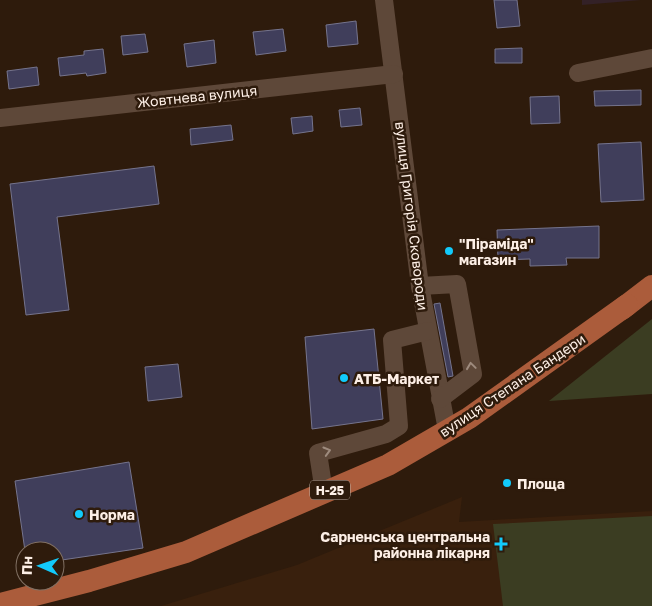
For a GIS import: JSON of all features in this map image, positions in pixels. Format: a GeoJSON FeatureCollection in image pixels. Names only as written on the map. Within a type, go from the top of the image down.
{"type":"FeatureCollection","features":[{"type":"Feature","properties":{"kind":"main road","name":"вулиця Степана Бандери"},"geometry":{"type":"LineString","coordinates":[[0,604],[89,581],[186,552],[388,465],[468,418],[652,286]]}},
{"type":"Feature","properties":{"kind":"street","name":"вулиця Григорія Сковороди"},"geometry":{"type":"LineString","coordinates":[[384,0],[420,286],[447,430]]}},
{"type":"Feature","properties":{"kind":"street"},"geometry":{"type":"LineString","coordinates":[[578,72],[652,58]]}},
{"type":"Feature","properties":{"kind":"street","name":"Жовтнева вулиця"},"geometry":{"type":"LineString","coordinates":[[0,118],[394,74]]}},
{"type":"Feature","properties":{"kind":"street"},"geometry":{"type":"LineString","coordinates":[[420,286],[457,284],[472,374],[440,399]]}},
{"type":"Feature","properties":{"kind":"street"},"geometry":{"type":"LineString","coordinates":[[324,492],[318,453],[386,434],[399,426],[392,340],[428,330]]}},
{"type":"Feature","properties":{"kind":"shaded area"},"geometry":{"type":"Polygon","coordinates":[[[582,0],[641,0],[582,5],[582,0]]]}},
{"type":"Feature","properties":{"kind":"shaded area","name":"Сарненська центральна районна лікарня"},"geometry":{"type":"Polygon","coordinates":[[[462,497],[459,522],[652,511],[652,606],[161,606],[297,565],[462,497]]]}},
{"type":"Feature","properties":{"kind":"green space"},"geometry":{"type":"Polygon","coordinates":[[[652,319],[652,394],[549,401],[652,319]]]}},
{"type":"Feature","properties":{"kind":"green space"},"geometry":{"type":"Polygon","coordinates":[[[652,516],[652,606],[503,606],[493,524],[652,516]]]}},
{"type":"Feature","properties":{"kind":"building"},"geometry":{"type":"Polygon","coordinates":[[[494,0],[517,0],[520,26],[497,28],[494,0]]]}},
{"type":"Feature","properties":{"kind":"building"},"geometry":{"type":"Polygon","coordinates":[[[356,21],[358,44],[328,47],[326,25],[356,21]]]}},
{"type":"Feature","properties":{"kind":"building"},"geometry":{"type":"Polygon","coordinates":[[[283,29],[286,51],[256,55],[253,32],[283,29]]]}},
{"type":"Feature","properties":{"kind":"building"},"geometry":{"type":"Polygon","coordinates":[[[145,34],[148,52],[123,55],[121,36],[145,34]]]}},
{"type":"Feature","properties":{"kind":"building"},"geometry":{"type":"Polygon","coordinates":[[[214,40],[216,63],[187,67],[184,44],[214,40]]]}},
{"type":"Feature","properties":{"kind":"building"},"geometry":{"type":"Polygon","coordinates":[[[522,48],[522,63],[495,63],[495,49],[522,48]]]}},
{"type":"Feature","properties":{"kind":"building"},"geometry":{"type":"Polygon","coordinates":[[[103,49],[106,73],[87,76],[86,73],[60,76],[58,58],[84,55],[84,51],[103,49]]]}},
{"type":"Feature","properties":{"kind":"building"},"geometry":{"type":"Polygon","coordinates":[[[37,67],[39,85],[9,89],[7,71],[37,67]]]}},
{"type":"Feature","properties":{"kind":"building"},"geometry":{"type":"Polygon","coordinates":[[[641,90],[641,105],[595,106],[594,91],[641,90]]]}},
{"type":"Feature","properties":{"kind":"building"},"geometry":{"type":"Polygon","coordinates":[[[559,96],[560,123],[531,124],[530,97],[559,96]]]}},
{"type":"Feature","properties":{"kind":"building"},"geometry":{"type":"Polygon","coordinates":[[[360,108],[362,125],[341,127],[339,110],[360,108]]]}},
{"type":"Feature","properties":{"kind":"building"},"geometry":{"type":"Polygon","coordinates":[[[312,116],[313,131],[293,134],[291,118],[312,116]]]}},
{"type":"Feature","properties":{"kind":"building"},"geometry":{"type":"Polygon","coordinates":[[[231,125],[233,140],[191,145],[190,129],[231,125]]]}},
{"type":"Feature","properties":{"kind":"building"},"geometry":{"type":"Polygon","coordinates":[[[641,142],[644,200],[601,202],[598,144],[641,142]]]}},
{"type":"Feature","properties":{"kind":"building"},"geometry":{"type":"Polygon","coordinates":[[[154,166],[159,204],[57,217],[69,310],[26,315],[10,184],[154,166]]]}},
{"type":"Feature","properties":{"kind":"building"},"geometry":{"type":"Polygon","coordinates":[[[599,226],[599,258],[566,258],[567,265],[530,266],[530,259],[498,260],[497,230],[599,226]]]}},
{"type":"Feature","properties":{"kind":"building"},"geometry":{"type":"Polygon","coordinates":[[[440,303],[453,376],[448,377],[434,304],[440,303]]]}},
{"type":"Feature","properties":{"kind":"building","name":"АТБ-Маркет"},"geometry":{"type":"Polygon","coordinates":[[[374,329],[383,419],[312,429],[305,337],[374,329]]]}},
{"type":"Feature","properties":{"kind":"building"},"geometry":{"type":"Polygon","coordinates":[[[178,364],[182,397],[148,401],[145,367],[178,364]]]}},
{"type":"Feature","properties":{"kind":"building","name":"Норма"},"geometry":{"type":"Polygon","coordinates":[[[129,462],[143,548],[65,560],[65,541],[24,541],[15,481],[129,462]]]}},
{"type":"Feature","properties":{"kind":"place","name":"\"Піраміда\" магазин"},"geometry":{"type":"Point","coordinates":[449,251]}},
{"type":"Feature","properties":{"kind":"place","name":"АТБ-Маркет"},"geometry":{"type":"Point","coordinates":[344,378]}},
{"type":"Feature","properties":{"kind":"place","name":"Площа"},"geometry":{"type":"Point","coordinates":[507,483]}},
{"type":"Feature","properties":{"kind":"place","name":"Норма"},"geometry":{"type":"Point","coordinates":[79,514]}},
{"type":"Feature","properties":{"kind":"place","name":"Сарненська центральна районна лікарня"},"geometry":{"type":"Point","coordinates":[501,544]}}]}
